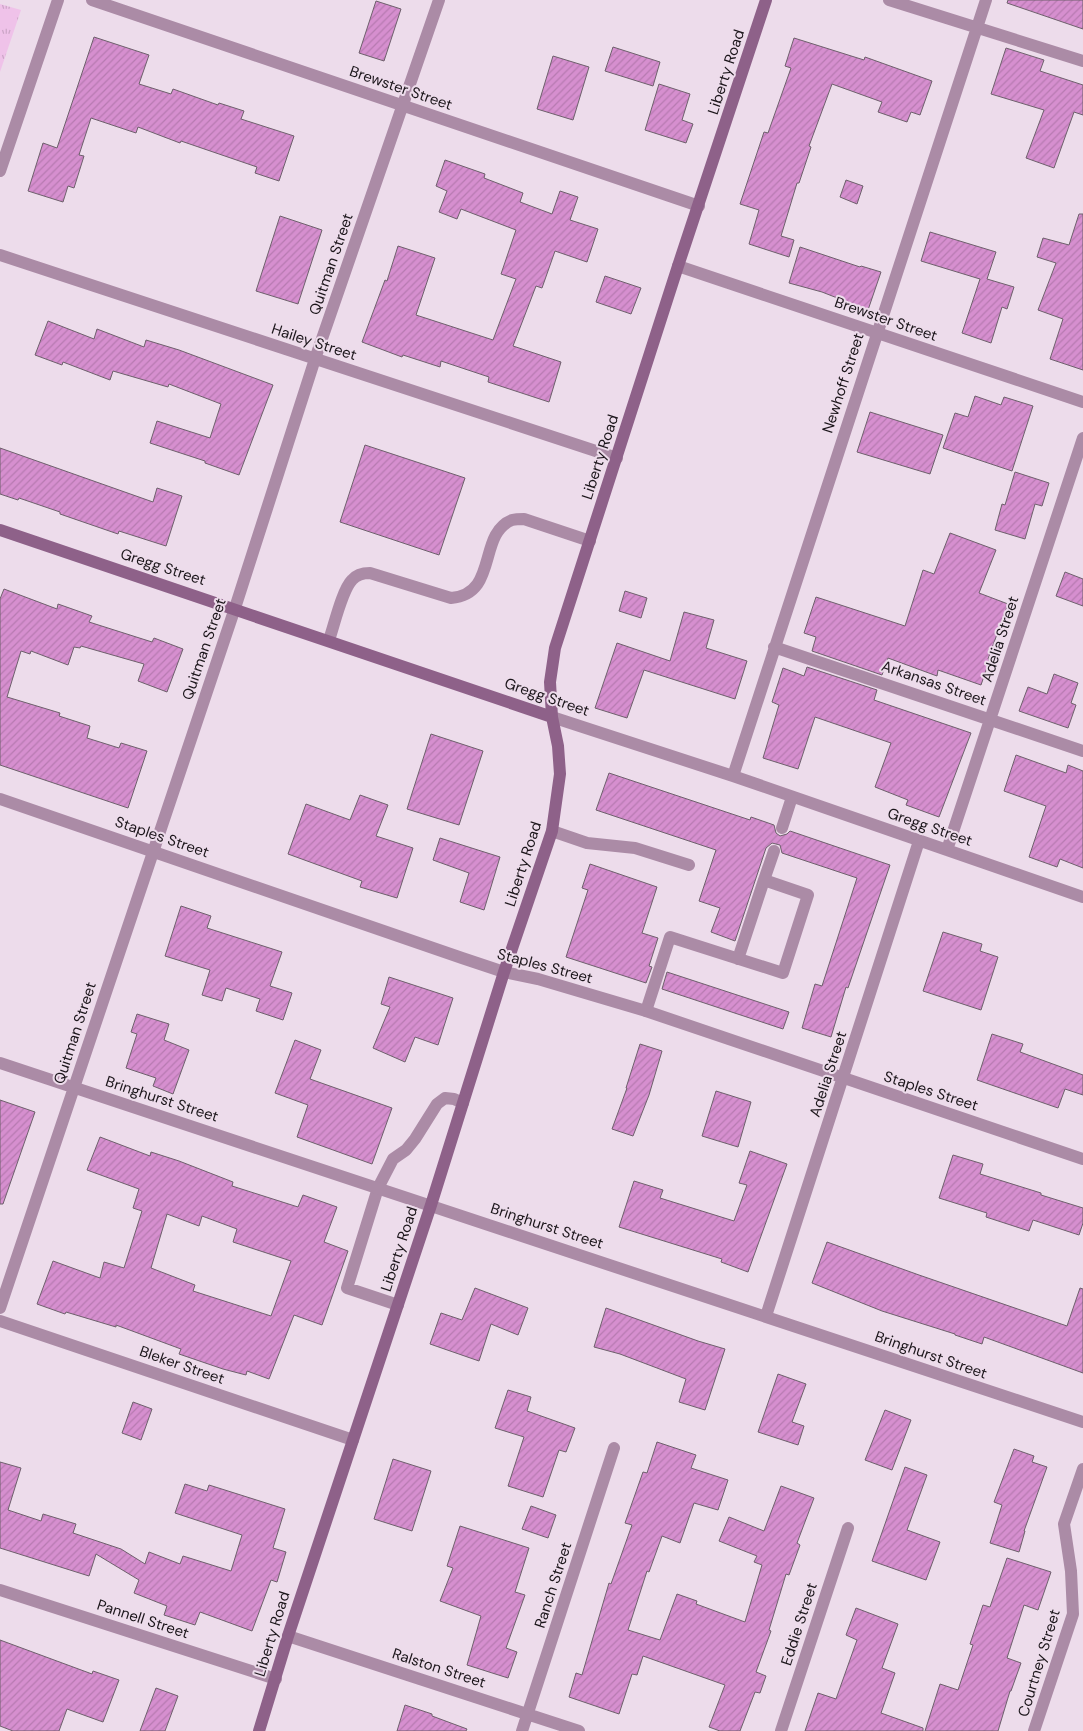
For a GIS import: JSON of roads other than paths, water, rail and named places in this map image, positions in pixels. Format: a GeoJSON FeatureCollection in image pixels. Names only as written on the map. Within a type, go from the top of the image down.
{"type":"FeatureCollection","features":[{"type":"Feature","properties":{"kind":"main road","name":"Liberty Road"},"geometry":{"type":"LineString","coordinates":[[259,1731],[288,1636],[431,1205],[504,972],[552,831],[560,774],[558,746],[552,717],[550,682],[555,648],[766,0]]}},
{"type":"Feature","properties":{"kind":"main road","name":"Gregg Street"},"geometry":{"type":"LineString","coordinates":[[0,530],[235,608],[552,717]]}},
{"type":"Feature","properties":{"kind":"street"},"geometry":{"type":"LineString","coordinates":[[0,171],[58,0]]}},
{"type":"Feature","properties":{"kind":"street","name":"Brewster Street"},"geometry":{"type":"LineString","coordinates":[[92,0],[699,206]]}},
{"type":"Feature","properties":{"kind":"street","name":"Quitman Street"},"geometry":{"type":"LineString","coordinates":[[0,1308],[235,608],[315,359],[404,106],[439,0]]}},
{"type":"Feature","properties":{"kind":"street"},"geometry":{"type":"LineString","coordinates":[[889,0],[1083,61]]}},
{"type":"Feature","properties":{"kind":"street","name":"Newhoff Street"},"geometry":{"type":"LineString","coordinates":[[733,776],[986,0]]}},
{"type":"Feature","properties":{"kind":"street","name":"Hailey Street"},"geometry":{"type":"LineString","coordinates":[[0,255],[617,458]]}},
{"type":"Feature","properties":{"kind":"street","name":"Brewster Street"},"geometry":{"type":"LineString","coordinates":[[678,266],[1083,402]]}},
{"type":"Feature","properties":{"kind":"street","name":"Adelia Street"},"geometry":{"type":"LineString","coordinates":[[947,850],[1083,438]]}},
{"type":"Feature","properties":{"kind":"street"},"geometry":{"type":"LineString","coordinates":[[328,640],[347,588],[352,580],[361,574],[370,573],[451,598],[461,597],[472,592],[480,582],[496,536],[501,528],[513,520],[524,519],[590,541]]}},
{"type":"Feature","properties":{"kind":"street","name":"Arkansas Street"},"geometry":{"type":"LineString","coordinates":[[774,647],[1083,751]]}},
{"type":"Feature","properties":{"kind":"street","name":"Gregg Street"},"geometry":{"type":"LineString","coordinates":[[552,717],[733,776],[1083,897]]}},
{"type":"Feature","properties":{"kind":"street"},"geometry":{"type":"LineString","coordinates":[[782,828],[792,797]]}},
{"type":"Feature","properties":{"kind":"street","name":"Staples Street"},"geometry":{"type":"LineString","coordinates":[[0,799],[504,972],[538,979],[646,1011],[1083,1158]]}},
{"type":"Feature","properties":{"kind":"street"},"geometry":{"type":"LineString","coordinates":[[552,831],[587,843],[635,848],[688,865]]}},
{"type":"Feature","properties":{"kind":"street","name":"Adelia Street"},"geometry":{"type":"LineString","coordinates":[[766,1316],[920,841]]}},
{"type":"Feature","properties":{"kind":"street"},"geometry":{"type":"LineString","coordinates":[[738,959],[774,851]]}},
{"type":"Feature","properties":{"kind":"street"},"geometry":{"type":"LineString","coordinates":[[646,1011],[670,937],[783,973],[808,895],[764,880]]}},
{"type":"Feature","properties":{"kind":"street","name":"Bringhurst Street"},"geometry":{"type":"LineString","coordinates":[[0,1063],[1083,1422]]}},
{"type":"Feature","properties":{"kind":"street"},"geometry":{"type":"LineString","coordinates":[[398,1305],[347,1288],[378,1188],[393,1159],[406,1150],[415,1139],[437,1104],[445,1098],[463,1103]]}},
{"type":"Feature","properties":{"kind":"street","name":"Bleker Street"},"geometry":{"type":"LineString","coordinates":[[0,1321],[353,1440]]}},
{"type":"Feature","properties":{"kind":"street","name":"Ranch Street"},"geometry":{"type":"LineString","coordinates":[[522,1731],[614,1448]]}},
{"type":"Feature","properties":{"kind":"street","name":"Courtney Street"},"geometry":{"type":"LineString","coordinates":[[1034,1731],[1073,1614],[1071,1571],[1064,1524],[1083,1468]]}},
{"type":"Feature","properties":{"kind":"street","name":"Eddie Street"},"geometry":{"type":"LineString","coordinates":[[781,1731],[848,1528]]}},
{"type":"Feature","properties":{"kind":"street","name":"Pannell Street"},"geometry":{"type":"LineString","coordinates":[[0,1590],[276,1679]]}},
{"type":"Feature","properties":{"kind":"street","name":"Ralston Street"},"geometry":{"type":"LineString","coordinates":[[288,1636],[579,1731]]}}]}
